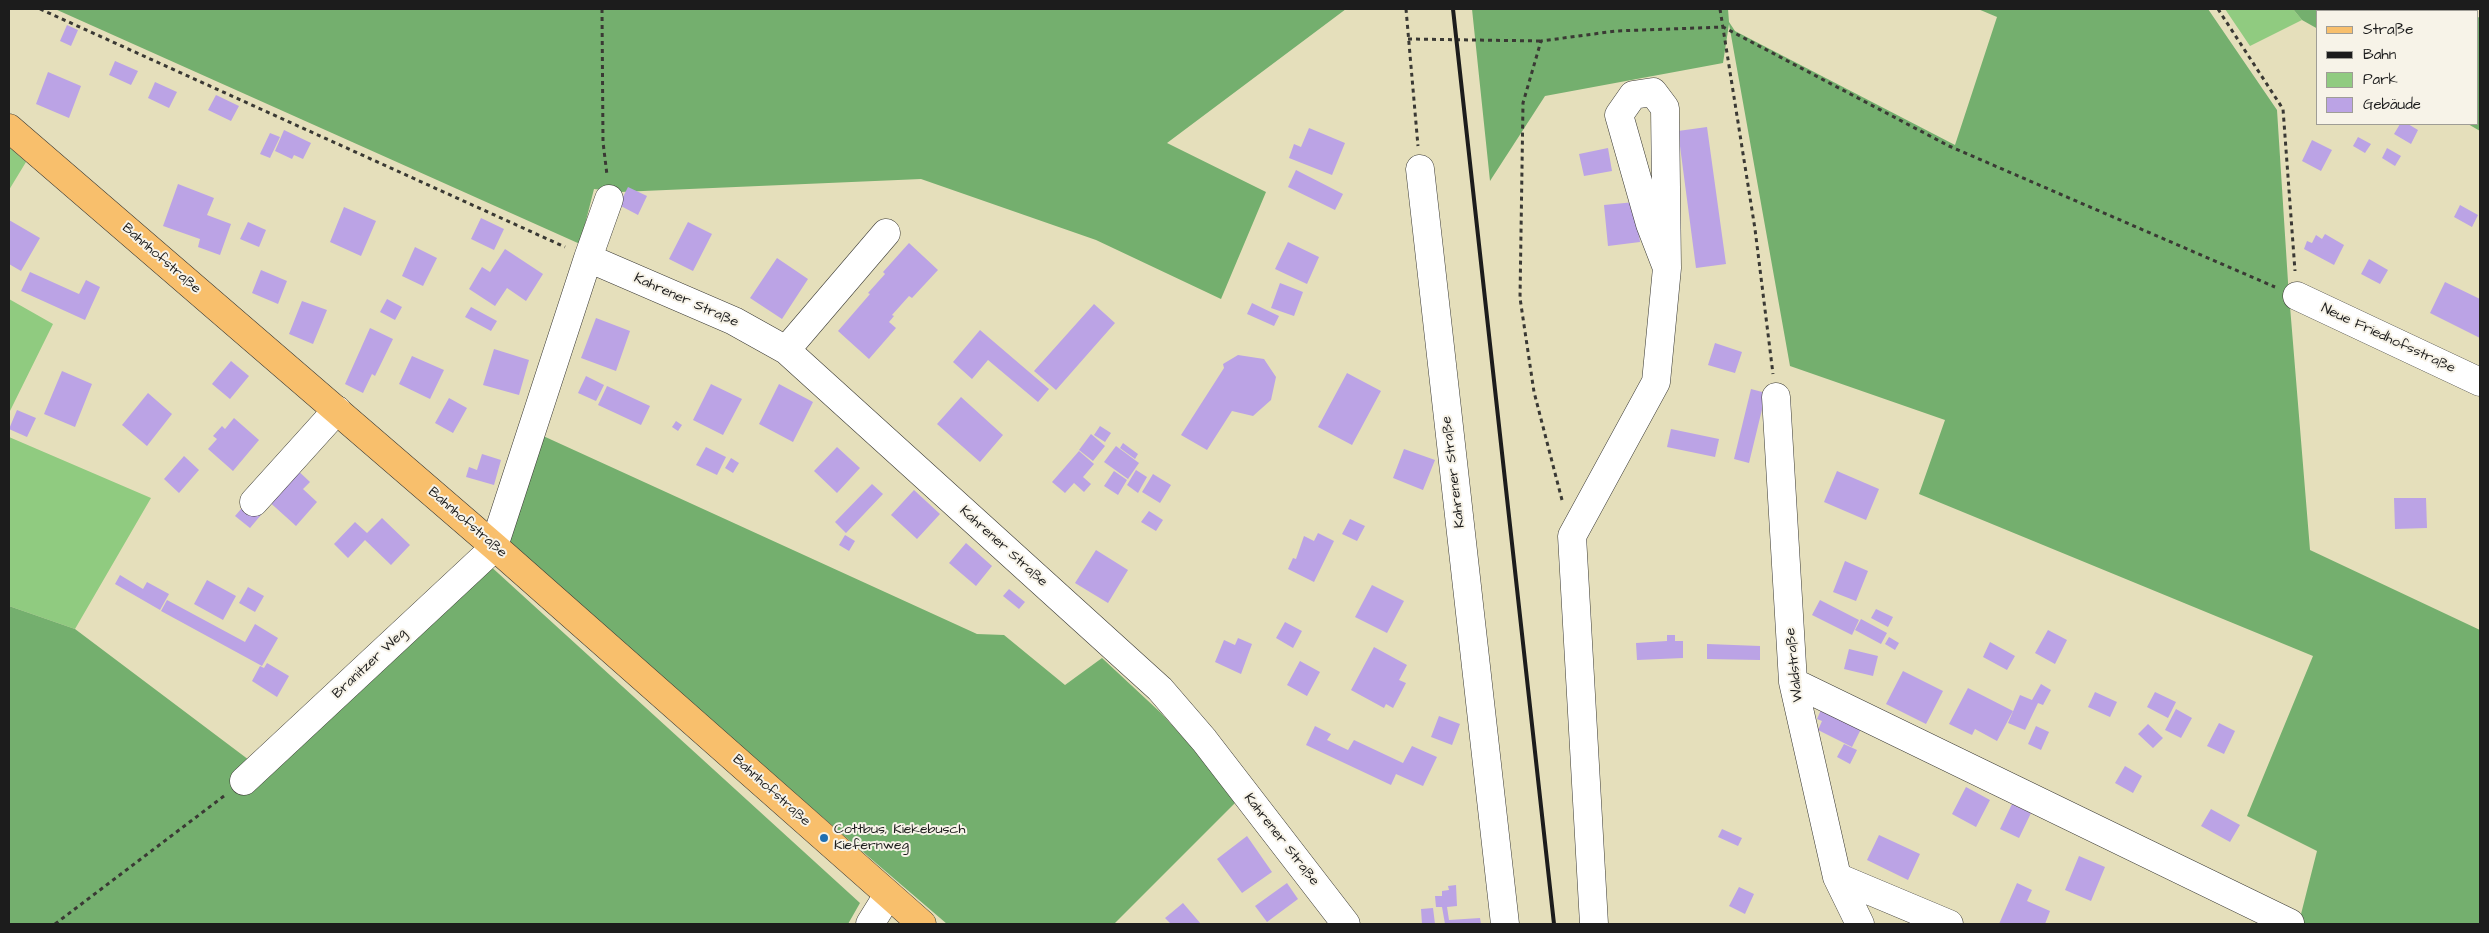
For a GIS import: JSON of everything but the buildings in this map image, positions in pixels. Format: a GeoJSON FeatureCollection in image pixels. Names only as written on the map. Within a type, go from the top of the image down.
{"type":"FeatureCollection","features":[{"type":"Feature","properties":{"kind":"main road","name":"Bahnhofstraße"},"geometry":{"type":"LineString","coordinates":[[9,128],[337,410],[922,924]]}},
{"type":"Feature","properties":{"kind":"street"},"geometry":{"type":"LineString","coordinates":[[1594,924],[1572,536],[1656,382],[1668,268],[1665,108],[1653,92],[1633,94],[1619,114],[1650,224],[1668,268]]}},
{"type":"Feature","properties":{"kind":"street","name":"Kahrener Straße"},"geometry":{"type":"LineString","coordinates":[[1420,168],[1505,924]]}},
{"type":"Feature","properties":{"kind":"street"},"geometry":{"type":"LineString","coordinates":[[494,547],[609,199]]}},
{"type":"Feature","properties":{"kind":"street"},"geometry":{"type":"LineString","coordinates":[[786,350],[886,233]]}},
{"type":"Feature","properties":{"kind":"street","name":"Kahrener Straße"},"geometry":{"type":"LineString","coordinates":[[588,258],[734,321],[786,350],[1160,689],[1204,740],[1346,924]]}},
{"type":"Feature","properties":{"kind":"street","name":"Neue Friedhofsstraße"},"geometry":{"type":"LineString","coordinates":[[2296,296],[2480,382]]}},
{"type":"Feature","properties":{"kind":"street","name":"Waldstraße"},"geometry":{"type":"LineString","coordinates":[[1776,397],[1793,682],[1837,876],[1860,924]]}},
{"type":"Feature","properties":{"kind":"street"},"geometry":{"type":"LineString","coordinates":[[254,502],[337,410]]}},
{"type":"Feature","properties":{"kind":"street","name":"Branitzer Weg"},"geometry":{"type":"LineString","coordinates":[[244,781],[494,547]]}},
{"type":"Feature","properties":{"kind":"street"},"geometry":{"type":"LineString","coordinates":[[1793,682],[2290,923]]}},
{"type":"Feature","properties":{"kind":"street"},"geometry":{"type":"LineString","coordinates":[[1837,876],[1949,924]]}},
{"type":"Feature","properties":{"kind":"street"},"geometry":{"type":"LineString","coordinates":[[870,924],[888,895]]}},
{"type":"Feature","properties":{"kind":"path"},"geometry":{"type":"LineString","coordinates":[[40,9],[588,258]]}},
{"type":"Feature","properties":{"kind":"path"},"geometry":{"type":"LineString","coordinates":[[602,9],[603,142],[609,199]]}},
{"type":"Feature","properties":{"kind":"path"},"geometry":{"type":"LineString","coordinates":[[1406,9],[1420,168]]}},
{"type":"Feature","properties":{"kind":"path"},"geometry":{"type":"LineString","coordinates":[[1720,9],[1755,229],[1776,397]]}},
{"type":"Feature","properties":{"kind":"path"},"geometry":{"type":"LineString","coordinates":[[1408,39],[1541,41],[1616,31],[1723,28],[1949,146],[2296,296],[2283,108],[2218,9]]}},
{"type":"Feature","properties":{"kind":"path"},"geometry":{"type":"LineString","coordinates":[[1541,41],[1523,102],[1520,298],[1534,392],[1572,536]]}},
{"type":"Feature","properties":{"kind":"path"},"geometry":{"type":"LineString","coordinates":[[55,924],[244,781]]}},
{"type":"Feature","properties":{"kind":"green space"},"geometry":{"type":"Polygon","coordinates":[[[55,9],[1346,9],[1167,143],[1266,192],[1221,299],[1096,240],[921,179],[620,192],[594,189],[580,244],[55,9]]]}},
{"type":"Feature","properties":{"kind":"green space"},"geometry":{"type":"Polygon","coordinates":[[[1472,9],[1728,9],[1729,22],[1735,31],[1955,145],[1997,17],[1978,9],[2208,9],[2277,110],[2288,282],[2310,550],[2480,630],[2480,924],[2304,924],[2299,922],[2317,851],[2247,816],[2313,656],[1919,494],[1945,420],[1790,366],[1729,24],[1723,63],[1545,96],[1490,181],[1472,9]]]}},
{"type":"Feature","properties":{"kind":"green space"},"geometry":{"type":"Polygon","coordinates":[[[2225,9],[2293,9],[2302,20],[2250,46],[2225,9]]]}},
{"type":"Feature","properties":{"kind":"green space"},"geometry":{"type":"Polygon","coordinates":[[[2293,9],[2467,10],[2316,10],[2316,28],[2302,20],[2293,9]]]}},
{"type":"Feature","properties":{"kind":"green space"},"geometry":{"type":"Polygon","coordinates":[[[2479,18],[2480,18],[2480,131],[2470,125],[2479,125],[2479,18]]]}},
{"type":"Feature","properties":{"kind":"green space"},"geometry":{"type":"Polygon","coordinates":[[[9,147],[26,162],[9,190],[9,147]]]}},
{"type":"Feature","properties":{"kind":"green space"},"geometry":{"type":"Polygon","coordinates":[[[9,299],[53,324],[9,413],[9,299]]]}},
{"type":"Feature","properties":{"kind":"green space"},"geometry":{"type":"Polygon","coordinates":[[[541,435],[977,634],[1004,635],[1065,685],[1102,658],[1161,713],[1239,799],[1114,924],[947,924],[503,543],[541,435]]]}},
{"type":"Feature","properties":{"kind":"green space"},"geometry":{"type":"Polygon","coordinates":[[[9,437],[151,498],[75,629],[9,606],[9,437]]]}},
{"type":"Feature","properties":{"kind":"green space"},"geometry":{"type":"Polygon","coordinates":[[[487,563],[860,903],[848,924],[9,924],[9,606],[75,629],[253,763],[487,563]]]}},
{"type":"Feature","properties":{"kind":"railway"},"geometry":{"type":"LineString","coordinates":[[1453,9],[1554,924]]}},
{"type":"Feature","properties":{"kind":"place","name":"Cottbus, Kiekebusch Kiefernweg"},"geometry":{"type":"Point","coordinates":[824,838]}}]}
